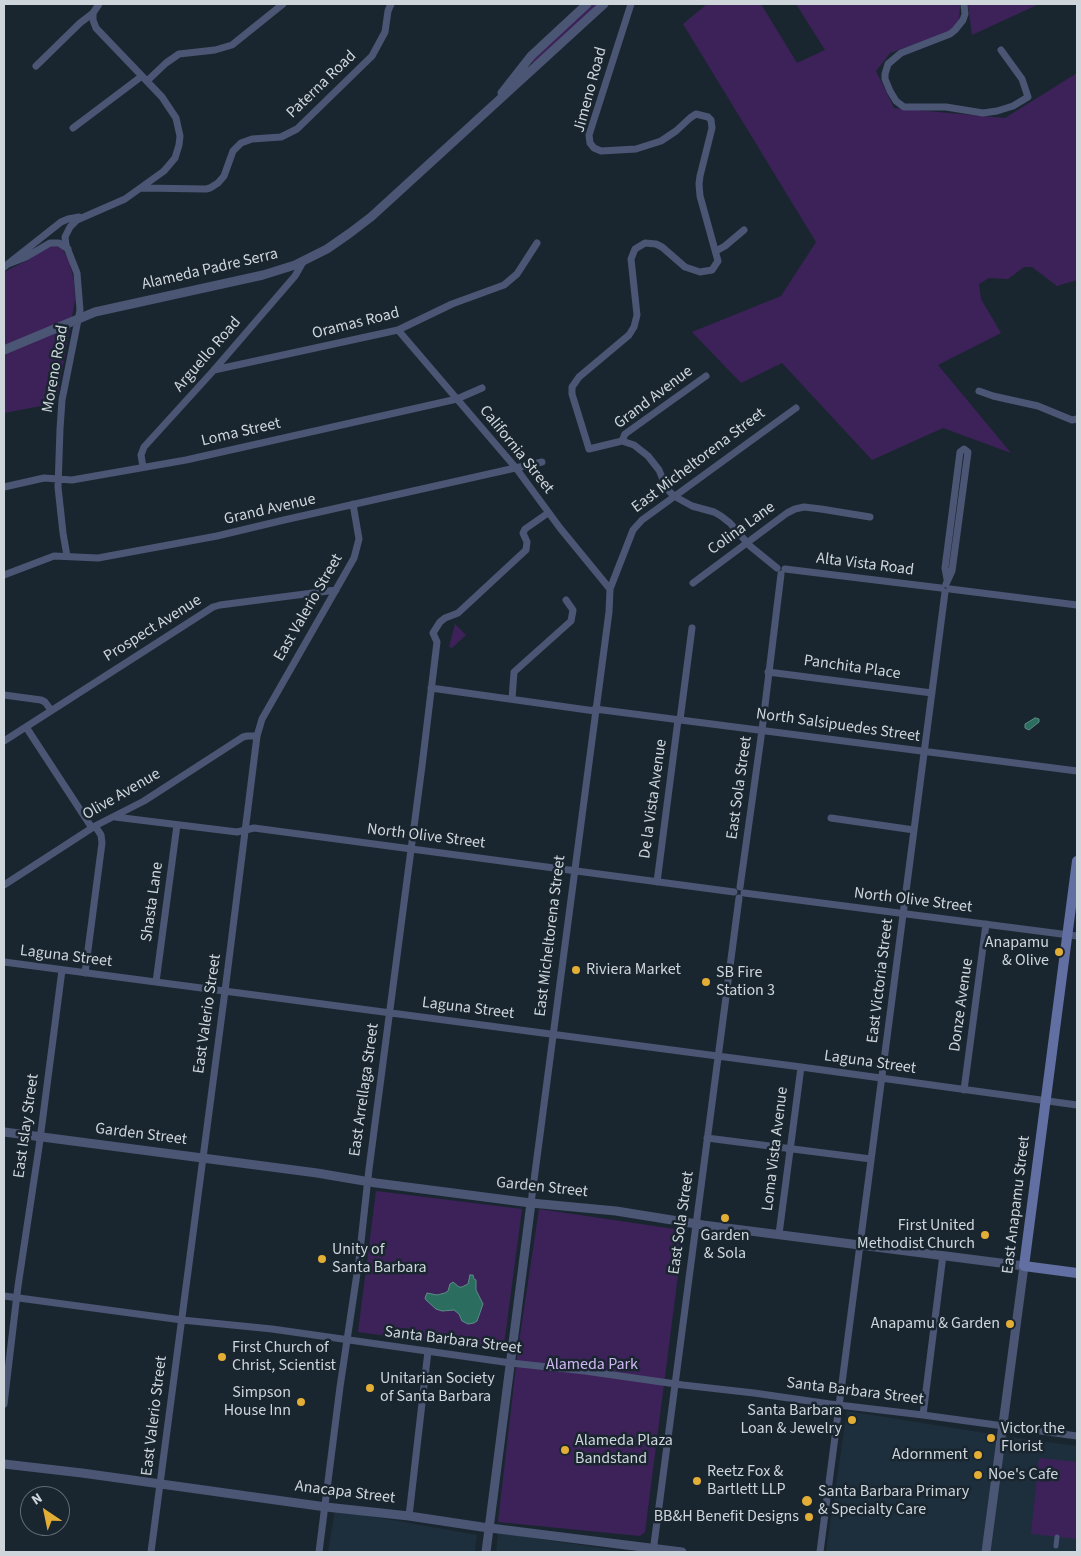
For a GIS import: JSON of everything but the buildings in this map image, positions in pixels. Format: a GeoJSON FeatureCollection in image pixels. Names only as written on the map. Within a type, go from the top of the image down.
{"type":"FeatureCollection","features":[{"type":"Feature","properties":{"kind":"main road","name":"East Anapamu Street"},"geometry":{"type":"LineString","coordinates":[[1024,1266],[1046,1101],[1072,936],[1077,861]]}},
{"type":"Feature","properties":{"kind":"main road","name":"Garden Street"},"geometry":{"type":"LineString","coordinates":[[1024,1266],[1077,1273]]}},
{"type":"Feature","properties":{"kind":"street"},"geometry":{"type":"LineString","coordinates":[[36,66],[80,22],[93,13],[99,4]]}},
{"type":"Feature","properties":{"kind":"street"},"geometry":{"type":"LineString","coordinates":[[73,128],[179,54],[214,50],[235,43],[283,4]]}},
{"type":"Feature","properties":{"kind":"street","name":"Paterna Road"},"geometry":{"type":"LineString","coordinates":[[141,188],[210,188],[224,176],[233,151],[241,143],[252,139],[281,136],[297,129],[311,117],[377,48],[385,32],[391,4]]}},
{"type":"Feature","properties":{"kind":"street","name":"Alameda Padre Serra"},"geometry":{"type":"LineString","coordinates":[[492,105],[531,56],[587,4]]}},
{"type":"Feature","properties":{"kind":"street","name":"Alameda Padre Serra"},"geometry":{"type":"LineString","coordinates":[[4,350],[95,312],[263,275],[303,262],[335,244],[365,222],[604,4]]}},
{"type":"Feature","properties":{"kind":"street","name":"Jimeno Road"},"geometry":{"type":"LineString","coordinates":[[631,4],[593,122],[589,136],[590,142],[594,148],[601,151],[636,150],[653,145],[669,136],[693,115],[701,114],[708,117],[712,128],[699,184],[700,196],[716,251]]}},
{"type":"Feature","properties":{"kind":"street"},"geometry":{"type":"LineString","coordinates":[[964,4],[965,14],[963,20],[950,34],[901,53],[888,64],[885,79],[896,101],[904,107],[946,107],[983,112],[997,111],[1013,106],[1028,97],[1022,79],[1001,50]]}},
{"type":"Feature","properties":{"kind":"street"},"geometry":{"type":"LineString","coordinates":[[68,249],[65,237],[72,224],[83,217],[117,203],[169,167],[177,153],[180,136],[179,126],[174,113],[96,28],[93,13]]}},
{"type":"Feature","properties":{"kind":"street"},"geometry":{"type":"LineString","coordinates":[[5,266],[64,220],[83,217]]}},
{"type":"Feature","properties":{"kind":"street"},"geometry":{"type":"LineString","coordinates":[[716,251],[726,246],[744,230]]}},
{"type":"Feature","properties":{"kind":"street"},"geometry":{"type":"LineString","coordinates":[[5,266],[26,257],[50,242],[59,243],[68,249]]}},
{"type":"Feature","properties":{"kind":"street","name":"Oramas Road"},"geometry":{"type":"LineString","coordinates":[[214,370],[398,330],[452,304],[504,285],[517,274],[537,243]]}},
{"type":"Feature","properties":{"kind":"street","name":"Grand Avenue"},"geometry":{"type":"LineString","coordinates":[[706,376],[625,434],[622,440],[589,449],[572,394],[572,387],[578,377],[634,328],[636,314],[631,264],[633,252],[641,244],[656,244],[685,267],[696,272],[705,272],[712,270],[717,264],[716,251]]}},
{"type":"Feature","properties":{"kind":"street","name":"Moreno Road"},"geometry":{"type":"LineString","coordinates":[[67,556],[58,479],[62,400],[80,310],[77,273],[68,249]]}},
{"type":"Feature","properties":{"kind":"street","name":"Arguello Road"},"geometry":{"type":"LineString","coordinates":[[143,467],[142,455],[144,447],[297,274],[303,262]]}},
{"type":"Feature","properties":{"kind":"street","name":"California Street"},"geometry":{"type":"LineString","coordinates":[[398,330],[516,468],[548,513],[610,589]]}},
{"type":"Feature","properties":{"kind":"street","name":"Loma Street"},"geometry":{"type":"LineString","coordinates":[[4,487],[44,478],[72,480],[186,460],[457,399],[482,388]]}},
{"type":"Feature","properties":{"kind":"street"},"geometry":{"type":"LineString","coordinates":[[979,391],[1038,406],[1072,420],[1077,419]]}},
{"type":"Feature","properties":{"kind":"street","name":"East Micheltorena Street"},"geometry":{"type":"LineString","coordinates":[[486,1552],[609,612],[610,589],[633,530],[642,520],[796,408]]}},
{"type":"Feature","properties":{"kind":"street"},"geometry":{"type":"LineString","coordinates":[[622,440],[634,445],[648,456],[659,470],[667,489],[674,496],[692,506],[721,516],[730,523],[746,542],[781,570]]}},
{"type":"Feature","properties":{"kind":"street","name":"East Victoria Street"},"geometry":{"type":"LineString","coordinates":[[820,1552],[946,586],[946,559],[960,452],[964,449],[968,452],[952,571],[946,586]]}},
{"type":"Feature","properties":{"kind":"street","name":"Grand Avenue"},"geometry":{"type":"LineString","coordinates":[[4,575],[54,556],[98,558],[217,536],[542,462]]}},
{"type":"Feature","properties":{"kind":"street","name":"East Valerio Street"},"geometry":{"type":"LineString","coordinates":[[151,1552],[257,736],[262,719],[354,558],[359,539],[353,504]]}},
{"type":"Feature","properties":{"kind":"street","name":"Colina Lane"},"geometry":{"type":"LineString","coordinates":[[693,583],[746,542],[795,509],[812,508],[870,517]]}},
{"type":"Feature","properties":{"kind":"street","name":"East Arrellaga Street"},"geometry":{"type":"LineString","coordinates":[[319,1552],[359,1260],[437,642],[433,633],[440,622],[458,613],[526,550],[527,542],[523,533],[525,529],[548,513]]}},
{"type":"Feature","properties":{"kind":"street","name":"Alta Vista Road"},"geometry":{"type":"LineString","coordinates":[[781,570],[946,586],[1077,605]]}},
{"type":"Feature","properties":{"kind":"street","name":"East Sola Street"},"geometry":{"type":"LineString","coordinates":[[653,1550],[762,730],[781,570]]}},
{"type":"Feature","properties":{"kind":"street","name":"Prospect Avenue"},"geometry":{"type":"LineString","coordinates":[[4,741],[213,607],[220,604],[336,590]]}},
{"type":"Feature","properties":{"kind":"street"},"geometry":{"type":"LineString","coordinates":[[512,699],[514,672],[571,621],[573,610],[566,600]]}},
{"type":"Feature","properties":{"kind":"street","name":"De la Vista Avenue"},"geometry":{"type":"LineString","coordinates":[[657,882],[692,628]]}},
{"type":"Feature","properties":{"kind":"street","name":"Panchita Place"},"geometry":{"type":"LineString","coordinates":[[768,672],[932,693]]}},
{"type":"Feature","properties":{"kind":"street","name":"North Salsipuedes Street"},"geometry":{"type":"LineString","coordinates":[[431,688],[1077,771]]}},
{"type":"Feature","properties":{"kind":"street"},"geometry":{"type":"LineString","coordinates":[[4,695],[41,700],[51,710]]}},
{"type":"Feature","properties":{"kind":"street"},"geometry":{"type":"LineString","coordinates":[[26,727],[93,827],[101,835],[102,843],[85,973]]}},
{"type":"Feature","properties":{"kind":"street","name":"Olive Avenue"},"geometry":{"type":"LineString","coordinates":[[4,884],[93,827],[144,800],[243,737],[257,736]]}},
{"type":"Feature","properties":{"kind":"street","name":"North Olive Street"},"geometry":{"type":"LineString","coordinates":[[115,817],[237,832],[254,828],[1072,936]]}},
{"type":"Feature","properties":{"kind":"street"},"geometry":{"type":"LineString","coordinates":[[831,818],[914,830]]}},
{"type":"Feature","properties":{"kind":"street","name":"Shasta Lane"},"geometry":{"type":"LineString","coordinates":[[156,982],[177,825]]}},
{"type":"Feature","properties":{"kind":"street","name":"Donze Avenue"},"geometry":{"type":"LineString","coordinates":[[964,1090],[986,924]]}},
{"type":"Feature","properties":{"kind":"street","name":"Laguna Street"},"geometry":{"type":"LineString","coordinates":[[4,962],[1077,1105]]}},
{"type":"Feature","properties":{"kind":"street","name":"East Islay Street"},"geometry":{"type":"LineString","coordinates":[[4,1404],[62,970]]}},
{"type":"Feature","properties":{"kind":"street","name":"Loma Vista Avenue"},"geometry":{"type":"LineString","coordinates":[[779,1234],[801,1067]]}},
{"type":"Feature","properties":{"kind":"street","name":"Garden Street"},"geometry":{"type":"LineString","coordinates":[[4,1132],[531,1203],[622,1212],[696,1224],[1024,1266]]}},
{"type":"Feature","properties":{"kind":"street"},"geometry":{"type":"LineString","coordinates":[[707,1138],[871,1159]]}},
{"type":"Feature","properties":{"kind":"street"},"geometry":{"type":"LineString","coordinates":[[923,1415],[944,1255]]}},
{"type":"Feature","properties":{"kind":"street","name":"East Anapamu Street"},"geometry":{"type":"LineString","coordinates":[[986,1552],[1024,1266]]}},
{"type":"Feature","properties":{"kind":"street","name":"Santa Barbara Street"},"geometry":{"type":"LineString","coordinates":[[4,1296],[76,1304],[182,1320],[272,1329],[511,1363],[586,1371],[1077,1436]]}},
{"type":"Feature","properties":{"kind":"street"},"geometry":{"type":"LineString","coordinates":[[409,1516],[428,1351]]}},
{"type":"Feature","properties":{"kind":"street","name":"Anacapa Street"},"geometry":{"type":"LineString","coordinates":[[4,1464],[326,1507],[409,1516],[653,1550],[682,1552]]}},
{"type":"Feature","properties":{"kind":"street"},"geometry":{"type":"LineString","coordinates":[[1056,1546],[1057,1537]]}},
{"type":"Feature","properties":{"kind":"shaded area"},"geometry":{"type":"Polygon","coordinates":[[[1035,718],[1039,719],[1039,722],[1029,730],[1025,728],[1025,724],[1035,718]]]}},
{"type":"Feature","properties":{"kind":"shaded area"},"geometry":{"type":"Polygon","coordinates":[[[470,1275],[473,1275],[476,1280],[476,1290],[483,1304],[477,1321],[474,1323],[468,1324],[462,1321],[459,1314],[454,1310],[442,1311],[436,1309],[426,1300],[427,1293],[437,1295],[445,1293],[453,1282],[459,1287],[468,1284],[470,1275]]]}},
{"type":"Feature","properties":{"kind":"shaded area"},"geometry":{"type":"Polygon","coordinates":[[[847,1411],[1077,1446],[1077,1552],[826,1552],[847,1411]]]}},
{"type":"Feature","properties":{"kind":"shaded area"},"geometry":{"type":"Polygon","coordinates":[[[335,1510],[477,1535],[475,1552],[328,1552],[335,1510]]]}},
{"type":"Feature","properties":{"kind":"shaded area"},"geometry":{"type":"Polygon","coordinates":[[[498,1533],[628,1552],[496,1552],[498,1533]]]}},
{"type":"Feature","properties":{"kind":"green space"},"geometry":{"type":"Polygon","coordinates":[[[590,4],[601,4],[535,63],[532,62],[531,59],[590,4]]]}},
{"type":"Feature","properties":{"kind":"green space"},"geometry":{"type":"Polygon","coordinates":[[[707,4],[761,4],[797,63],[825,50],[796,4],[960,4],[959,22],[948,32],[890,53],[876,71],[894,108],[1005,118],[1077,73],[1077,280],[1057,286],[1032,267],[1024,267],[1008,279],[989,278],[979,284],[981,299],[1001,333],[938,365],[1011,453],[943,428],[872,460],[782,363],[741,383],[692,332],[781,296],[816,242],[683,24],[707,4]]]}},
{"type":"Feature","properties":{"kind":"green space"},"geometry":{"type":"Polygon","coordinates":[[[968,4],[1039,4],[972,35],[968,4]]]}},
{"type":"Feature","properties":{"kind":"green space"},"geometry":{"type":"Polygon","coordinates":[[[54,245],[62,249],[69,260],[74,281],[75,300],[56,403],[4,413],[4,272],[28,260],[45,248],[54,245]]]}},
{"type":"Feature","properties":{"kind":"green space"},"geometry":{"type":"Polygon","coordinates":[[[455,624],[466,635],[452,648],[449,647],[455,624]]]}},
{"type":"Feature","properties":{"kind":"green space"},"geometry":{"type":"Polygon","coordinates":[[[376,1191],[522,1209],[503,1352],[358,1332],[376,1191]]]}},
{"type":"Feature","properties":{"kind":"green space","name":"Alameda Park"},"geometry":{"type":"Polygon","coordinates":[[[539,1209],[681,1230],[683,1236],[645,1532],[640,1536],[498,1522],[518,1349],[539,1209]]]}},
{"type":"Feature","properties":{"kind":"green space"},"geometry":{"type":"Polygon","coordinates":[[[1039,1458],[1077,1462],[1077,1539],[1031,1534],[1039,1458]]]}},
{"type":"Feature","properties":{"kind":"place","name":"Anapamu & Olive"},"geometry":{"type":"Point","coordinates":[1059,952]}},
{"type":"Feature","properties":{"kind":"place","name":"Riviera Market"},"geometry":{"type":"Point","coordinates":[576,970]}},
{"type":"Feature","properties":{"kind":"place","name":"SB Fire Station 3"},"geometry":{"type":"Point","coordinates":[706,982]}},
{"type":"Feature","properties":{"kind":"place","name":"Garden & Sola"},"geometry":{"type":"Point","coordinates":[725,1218]}},
{"type":"Feature","properties":{"kind":"place","name":"First United Methodist Church"},"geometry":{"type":"Point","coordinates":[985,1235]}},
{"type":"Feature","properties":{"kind":"place","name":"Unity of Santa Barbara"},"geometry":{"type":"Point","coordinates":[322,1259]}},
{"type":"Feature","properties":{"kind":"place","name":"Anapamu & Garden"},"geometry":{"type":"Point","coordinates":[1010,1324]}},
{"type":"Feature","properties":{"kind":"place","name":"First Church of Christ, Scientist"},"geometry":{"type":"Point","coordinates":[222,1357]}},
{"type":"Feature","properties":{"kind":"place","name":"Unitarian Society of Santa Barbara"},"geometry":{"type":"Point","coordinates":[370,1388]}},
{"type":"Feature","properties":{"kind":"place","name":"Simpson House Inn"},"geometry":{"type":"Point","coordinates":[301,1402]}},
{"type":"Feature","properties":{"kind":"place","name":"Santa Barbara Loan & Jewelry"},"geometry":{"type":"Point","coordinates":[852,1420]}},
{"type":"Feature","properties":{"kind":"place","name":"Victor the Florist"},"geometry":{"type":"Point","coordinates":[991,1438]}},
{"type":"Feature","properties":{"kind":"place","name":"Alameda Plaza Bandstand"},"geometry":{"type":"Point","coordinates":[565,1450]}},
{"type":"Feature","properties":{"kind":"place","name":"Adornment"},"geometry":{"type":"Point","coordinates":[978,1455]}},
{"type":"Feature","properties":{"kind":"place","name":"Noe's Cafe"},"geometry":{"type":"Point","coordinates":[978,1475]}},
{"type":"Feature","properties":{"kind":"place","name":"Reetz Fox & Bartlett LLP"},"geometry":{"type":"Point","coordinates":[697,1481]}},
{"type":"Feature","properties":{"kind":"place","name":"Santa Barbara Primary & Specialty Care"},"geometry":{"type":"Point","coordinates":[807,1501]}},
{"type":"Feature","properties":{"kind":"place","name":"BB&H Benefit Designs"},"geometry":{"type":"Point","coordinates":[809,1517]}}]}
